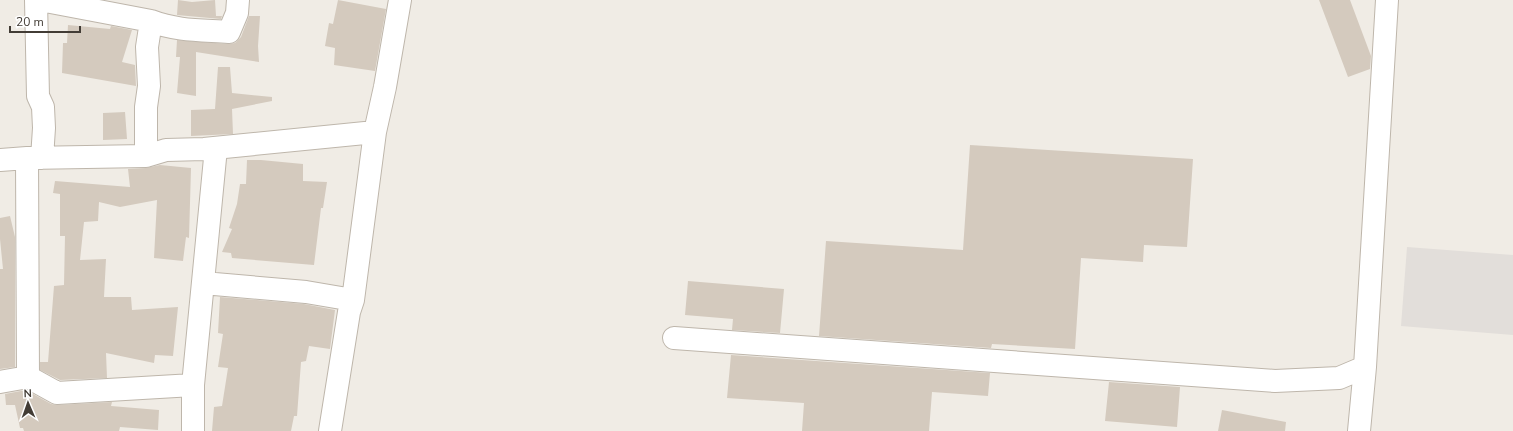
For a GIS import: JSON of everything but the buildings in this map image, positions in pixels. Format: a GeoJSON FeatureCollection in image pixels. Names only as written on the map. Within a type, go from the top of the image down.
{"type":"FeatureCollection","features":[{"type":"Feature","properties":{"kind":"street"},"geometry":{"type":"LineString","coordinates":[[28,377],[35,158],[44,128],[43,108],[38,96],[36,0]]}},
{"type":"Feature","properties":{"kind":"street"},"geometry":{"type":"LineString","coordinates":[[40,0],[152,21],[164,26],[178,29],[228,32],[237,13],[238,0]]}},
{"type":"Feature","properties":{"kind":"street"},"geometry":{"type":"LineString","coordinates":[[330,431],[349,312],[353,300],[375,132],[385,87],[400,0]]}},
{"type":"Feature","properties":{"kind":"street"},"geometry":{"type":"LineString","coordinates":[[1359,431],[1365,366],[1387,0]]}},
{"type":"Feature","properties":{"kind":"street"},"geometry":{"type":"LineString","coordinates":[[146,156],[146,107],[149,86],[147,47],[152,21]]}},
{"type":"Feature","properties":{"kind":"street"},"geometry":{"type":"LineString","coordinates":[[0,160],[146,156],[166,150],[216,148],[375,132]]}},
{"type":"Feature","properties":{"kind":"street"},"geometry":{"type":"LineString","coordinates":[[193,431],[193,384],[216,148]]}},
{"type":"Feature","properties":{"kind":"street"},"geometry":{"type":"LineString","coordinates":[[203,283],[306,292],[353,300]]}},
{"type":"Feature","properties":{"kind":"street"},"geometry":{"type":"LineString","coordinates":[[674,338],[1274,381],[1339,378],[1365,366]]}},
{"type":"Feature","properties":{"kind":"street"},"geometry":{"type":"LineString","coordinates":[[0,382],[28,377],[57,393],[193,384]]}},
{"type":"Feature","properties":{"kind":"shaded area"},"geometry":{"type":"Polygon","coordinates":[[[1407,247],[1513,255],[1513,335],[1401,326],[1407,247]]]}}]}
